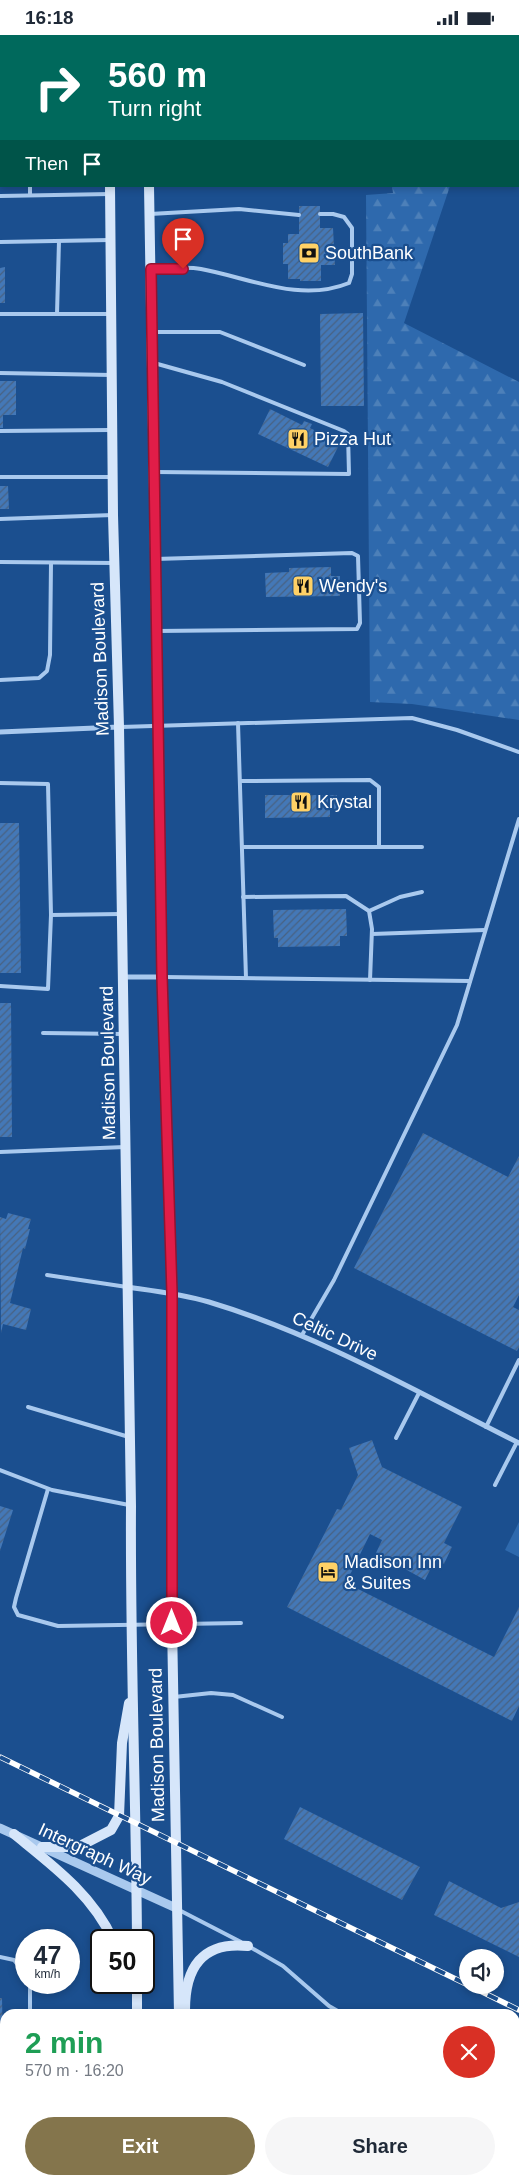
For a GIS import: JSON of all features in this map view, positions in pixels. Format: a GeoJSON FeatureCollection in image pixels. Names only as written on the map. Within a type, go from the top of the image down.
{"type":"FeatureCollection","features":[{"type":"Feature","properties":{"kind":"main road","name":"Madison Boulevard"},"geometry":{"type":"LineString","coordinates":[[150,187],[162,977],[172,1293],[172,1623],[179,2009]]}},
{"type":"Feature","properties":{"kind":"main road","name":"Madison Boulevard"},"geometry":{"type":"LineString","coordinates":[[110,190],[113,515],[119,727],[131,1506],[130,1624],[133,1675],[137,1929]]}},
{"type":"Feature","properties":{"kind":"main road"},"geometry":{"type":"LineString","coordinates":[[42,1847],[78,1847],[111,1830],[119,1815],[122,1743],[133,1675]]}},
{"type":"Feature","properties":{"kind":"main road"},"geometry":{"type":"LineString","coordinates":[[14,1834],[75,1885],[93,1907],[106,1929]]}},
{"type":"Feature","properties":{"kind":"main road"},"geometry":{"type":"LineString","coordinates":[[186,2009],[186,1985],[190,1971],[204,1956],[218,1946],[233,1944],[248,1946]]}},
{"type":"Feature","properties":{"kind":"main road"},"geometry":{"type":"LineString","coordinates":[[132,1994],[137,2009]]}},
{"type":"Feature","properties":{"kind":"main road"},"geometry":{"type":"LineString","coordinates":[[137,1994],[137,2009]]}},
{"type":"Feature","properties":{"kind":"street"},"geometry":{"type":"LineString","coordinates":[[0,732],[119,727]]}},
{"type":"Feature","properties":{"kind":"street"},"geometry":{"type":"LineString","coordinates":[[123,977],[162,977]]}},
{"type":"Feature","properties":{"kind":"street","name":"Celtic Drive"},"geometry":{"type":"LineString","coordinates":[[127,1287],[172,1293],[208,1302],[302,1335],[518,1443]]}},
{"type":"Feature","properties":{"kind":"street","name":"Intergraph Way"},"geometry":{"type":"LineString","coordinates":[[0,1828],[176,1909]]}},
{"type":"Feature","properties":{"kind":"lane"},"geometry":{"type":"LineString","coordinates":[[30,187],[30,195]]}},
{"type":"Feature","properties":{"kind":"lane"},"geometry":{"type":"LineString","coordinates":[[0,196],[110,190]]}},
{"type":"Feature","properties":{"kind":"lane"},"geometry":{"type":"LineString","coordinates":[[150,214],[239,209],[299,215]]}},
{"type":"Feature","properties":{"kind":"lane"},"geometry":{"type":"LineString","coordinates":[[151,269],[200,269],[279,288],[301,291],[336,288],[349,283],[352,274],[352,228],[344,217],[333,213],[320,214]]}},
{"type":"Feature","properties":{"kind":"lane"},"geometry":{"type":"LineString","coordinates":[[0,242],[111,240]]}},
{"type":"Feature","properties":{"kind":"lane"},"geometry":{"type":"LineString","coordinates":[[57,314],[59,241]]}},
{"type":"Feature","properties":{"kind":"lane"},"geometry":{"type":"LineString","coordinates":[[0,314],[112,314]]}},
{"type":"Feature","properties":{"kind":"lane"},"geometry":{"type":"LineString","coordinates":[[152,332],[220,332],[304,365]]}},
{"type":"Feature","properties":{"kind":"lane"},"geometry":{"type":"LineString","coordinates":[[152,363],[222,382],[348,434],[348,474],[155,472]]}},
{"type":"Feature","properties":{"kind":"lane"},"geometry":{"type":"LineString","coordinates":[[0,373],[112,375]]}},
{"type":"Feature","properties":{"kind":"lane"},"geometry":{"type":"LineString","coordinates":[[0,431],[112,430]]}},
{"type":"Feature","properties":{"kind":"lane"},"geometry":{"type":"LineString","coordinates":[[0,477],[113,477]]}},
{"type":"Feature","properties":{"kind":"lane"},"geometry":{"type":"LineString","coordinates":[[0,519],[113,515]]}},
{"type":"Feature","properties":{"kind":"lane"},"geometry":{"type":"LineString","coordinates":[[156,559],[352,553],[358,556],[360,623],[356,629],[156,631]]}},
{"type":"Feature","properties":{"kind":"lane"},"geometry":{"type":"LineString","coordinates":[[0,562],[114,563]]}},
{"type":"Feature","properties":{"kind":"lane"},"geometry":{"type":"LineString","coordinates":[[0,680],[39,679],[47,671],[50,655],[51,563]]}},
{"type":"Feature","properties":{"kind":"lane"},"geometry":{"type":"LineString","coordinates":[[119,727],[412,718],[457,730],[519,752]]}},
{"type":"Feature","properties":{"kind":"lane"},"geometry":{"type":"LineString","coordinates":[[238,723],[246,978]]}},
{"type":"Feature","properties":{"kind":"lane"},"geometry":{"type":"LineString","coordinates":[[240,781],[370,781],[379,787],[379,847]]}},
{"type":"Feature","properties":{"kind":"lane"},"geometry":{"type":"LineString","coordinates":[[0,783],[48,784],[51,915],[48,989],[0,986]]}},
{"type":"Feature","properties":{"kind":"lane"},"geometry":{"type":"LineString","coordinates":[[302,1335],[325,1298],[457,1025],[519,819]]}},
{"type":"Feature","properties":{"kind":"lane"},"geometry":{"type":"LineString","coordinates":[[242,847],[422,847]]}},
{"type":"Feature","properties":{"kind":"lane"},"geometry":{"type":"LineString","coordinates":[[369,911],[400,897],[422,892]]}},
{"type":"Feature","properties":{"kind":"lane"},"geometry":{"type":"LineString","coordinates":[[244,897],[346,896],[369,911],[372,934],[370,980]]}},
{"type":"Feature","properties":{"kind":"lane"},"geometry":{"type":"LineString","coordinates":[[51,915],[121,914]]}},
{"type":"Feature","properties":{"kind":"lane"},"geometry":{"type":"LineString","coordinates":[[372,934],[486,930]]}},
{"type":"Feature","properties":{"kind":"lane"},"geometry":{"type":"LineString","coordinates":[[162,977],[470,981]]}},
{"type":"Feature","properties":{"kind":"lane"},"geometry":{"type":"LineString","coordinates":[[43,1033],[123,1034]]}},
{"type":"Feature","properties":{"kind":"lane"},"geometry":{"type":"LineString","coordinates":[[0,1152],[125,1147]]}},
{"type":"Feature","properties":{"kind":"lane"},"geometry":{"type":"LineString","coordinates":[[47,1275],[127,1287]]}},
{"type":"Feature","properties":{"kind":"lane"},"geometry":{"type":"LineString","coordinates":[[486,1427],[519,1360]]}},
{"type":"Feature","properties":{"kind":"lane"},"geometry":{"type":"LineString","coordinates":[[396,1438],[419,1393]]}},
{"type":"Feature","properties":{"kind":"lane"},"geometry":{"type":"LineString","coordinates":[[28,1407],[130,1437]]}},
{"type":"Feature","properties":{"kind":"lane"},"geometry":{"type":"LineString","coordinates":[[495,1485],[518,1443]]}},
{"type":"Feature","properties":{"kind":"lane"},"geometry":{"type":"LineString","coordinates":[[0,1470],[48,1489],[131,1506]]}},
{"type":"Feature","properties":{"kind":"lane"},"geometry":{"type":"LineString","coordinates":[[48,1489],[16,1598],[14,1607],[18,1615],[58,1626],[241,1623]]}},
{"type":"Feature","properties":{"kind":"lane"},"geometry":{"type":"LineString","coordinates":[[173,1697],[211,1693],[233,1695],[282,1717]]}},
{"type":"Feature","properties":{"kind":"lane"},"geometry":{"type":"LineString","coordinates":[[176,1909],[283,1966],[335,2009]]}},
{"type":"Feature","properties":{"kind":"lane"},"geometry":{"type":"LineString","coordinates":[[0,1957],[15,1962]]}},
{"type":"Feature","properties":{"kind":"lane"},"geometry":{"type":"LineString","coordinates":[[30,1994],[30,2009]]}},
{"type":"Feature","properties":{"kind":"green space"},"geometry":{"type":"Polygon","coordinates":[[[392,187],[450,187],[404,323],[519,382],[519,720],[412,704],[370,702],[366,195],[393,193],[392,187]]]}},
{"type":"Feature","properties":{"kind":"green space"},"geometry":{"type":"Polygon","coordinates":[[[519,1522],[519,1557],[505,1550],[519,1522]]]}},
{"type":"Feature","properties":{"kind":"building","name":"SouthBank"},"geometry":{"type":"Polygon","coordinates":[[[299,206],[320,206],[320,228],[333,228],[335,265],[321,265],[321,281],[288,279],[288,264],[283,264],[283,243],[288,243],[288,234],[299,234],[299,206]]]}},
{"type":"Feature","properties":{"kind":"building"},"geometry":{"type":"Polygon","coordinates":[[[5,267],[5,303],[0,303],[0,268],[5,267]]]}},
{"type":"Feature","properties":{"kind":"building"},"geometry":{"type":"Polygon","coordinates":[[[363,313],[364,406],[321,406],[320,314],[363,313]]]}},
{"type":"Feature","properties":{"kind":"building"},"geometry":{"type":"Polygon","coordinates":[[[0,381],[16,381],[16,415],[3,415],[3,428],[0,428],[0,381]]]}},
{"type":"Feature","properties":{"kind":"building","name":"Pizza Hut"},"geometry":{"type":"Polygon","coordinates":[[[270,409],[302,425],[304,421],[312,424],[310,428],[328,437],[326,442],[338,447],[328,467],[258,434],[270,409]]]}},
{"type":"Feature","properties":{"kind":"building"},"geometry":{"type":"Polygon","coordinates":[[[0,486],[8,486],[9,509],[0,509],[0,486]]]}},
{"type":"Feature","properties":{"kind":"building","name":"Wendy's"},"geometry":{"type":"Polygon","coordinates":[[[331,567],[331,576],[340,576],[340,596],[266,597],[265,573],[289,572],[289,568],[331,567]]]}},
{"type":"Feature","properties":{"kind":"building","name":"Krystal"},"geometry":{"type":"Polygon","coordinates":[[[265,795],[337,795],[337,809],[330,809],[330,817],[265,818],[265,795]]]}},
{"type":"Feature","properties":{"kind":"building"},"geometry":{"type":"Polygon","coordinates":[[[0,823],[19,823],[21,973],[0,973],[0,823]]]}},
{"type":"Feature","properties":{"kind":"building"},"geometry":{"type":"Polygon","coordinates":[[[346,909],[347,936],[340,936],[340,946],[278,947],[278,938],[274,938],[273,910],[346,909]]]}},
{"type":"Feature","properties":{"kind":"building"},"geometry":{"type":"Polygon","coordinates":[[[0,1003],[11,1003],[12,1137],[0,1137],[0,1003]]]}},
{"type":"Feature","properties":{"kind":"building"},"geometry":{"type":"Polygon","coordinates":[[[423,1133],[508,1177],[519,1156],[519,1295],[513,1307],[519,1310],[519,1347],[517,1351],[354,1268],[423,1133]]]}},
{"type":"Feature","properties":{"kind":"building"},"geometry":{"type":"Polygon","coordinates":[[[8,1213],[31,1219],[10,1303],[31,1309],[26,1330],[3,1324],[1,1333],[0,1217],[6,1219],[8,1213]]]}},
{"type":"Feature","properties":{"kind":"building","name":"Madison Inn & Suites"},"geometry":{"type":"Polygon","coordinates":[[[372,1440],[382,1467],[462,1507],[444,1543],[452,1547],[444,1564],[435,1560],[425,1580],[376,1553],[382,1540],[370,1534],[346,1583],[494,1657],[519,1607],[519,1706],[512,1721],[287,1607],[337,1509],[341,1510],[358,1475],[349,1448],[372,1440]]]}},
{"type":"Feature","properties":{"kind":"building"},"geometry":{"type":"Polygon","coordinates":[[[0,1506],[13,1510],[0,1551],[0,1506]]]}},
{"type":"Feature","properties":{"kind":"building"},"geometry":{"type":"Polygon","coordinates":[[[300,1807],[420,1867],[402,1900],[284,1839],[300,1807]]]}},
{"type":"Feature","properties":{"kind":"building"},"geometry":{"type":"Polygon","coordinates":[[[449,1881],[501,1908],[519,1902],[519,1957],[504,1949],[434,1915],[449,1881]]]}},
{"type":"Feature","properties":{"kind":"building"},"geometry":{"type":"Polygon","coordinates":[[[0,1998],[2,1998],[2,2009],[0,2009],[0,1998]]]}},
{"type":"Feature","properties":{"kind":"railway"},"geometry":{"type":"LineString","coordinates":[[0,1757],[459,1981]]}},
{"type":"Feature","properties":{"kind":"railway"},"geometry":{"type":"LineString","coordinates":[[486,1994],[517,2009]]}},
{"type":"Feature","properties":{"kind":"place","name":"SouthBank"},"geometry":{"type":"Point","coordinates":[309,253]}},
{"type":"Feature","properties":{"kind":"place","name":"Pizza Hut"},"geometry":{"type":"Point","coordinates":[298,439]}},
{"type":"Feature","properties":{"kind":"place","name":"Wendy's"},"geometry":{"type":"Point","coordinates":[303,586]}},
{"type":"Feature","properties":{"kind":"place","name":"Krystal"},"geometry":{"type":"Point","coordinates":[301,802]}},
{"type":"Feature","properties":{"kind":"place","name":"Madison Inn & Suites"},"geometry":{"type":"Point","coordinates":[328,1572]}},
{"type":"Feature","properties":{"kind":"route"},"geometry":{"type":"LineString","coordinates":[[172,1623],[172,1293],[162,977],[151,269],[183,269]]}}]}
